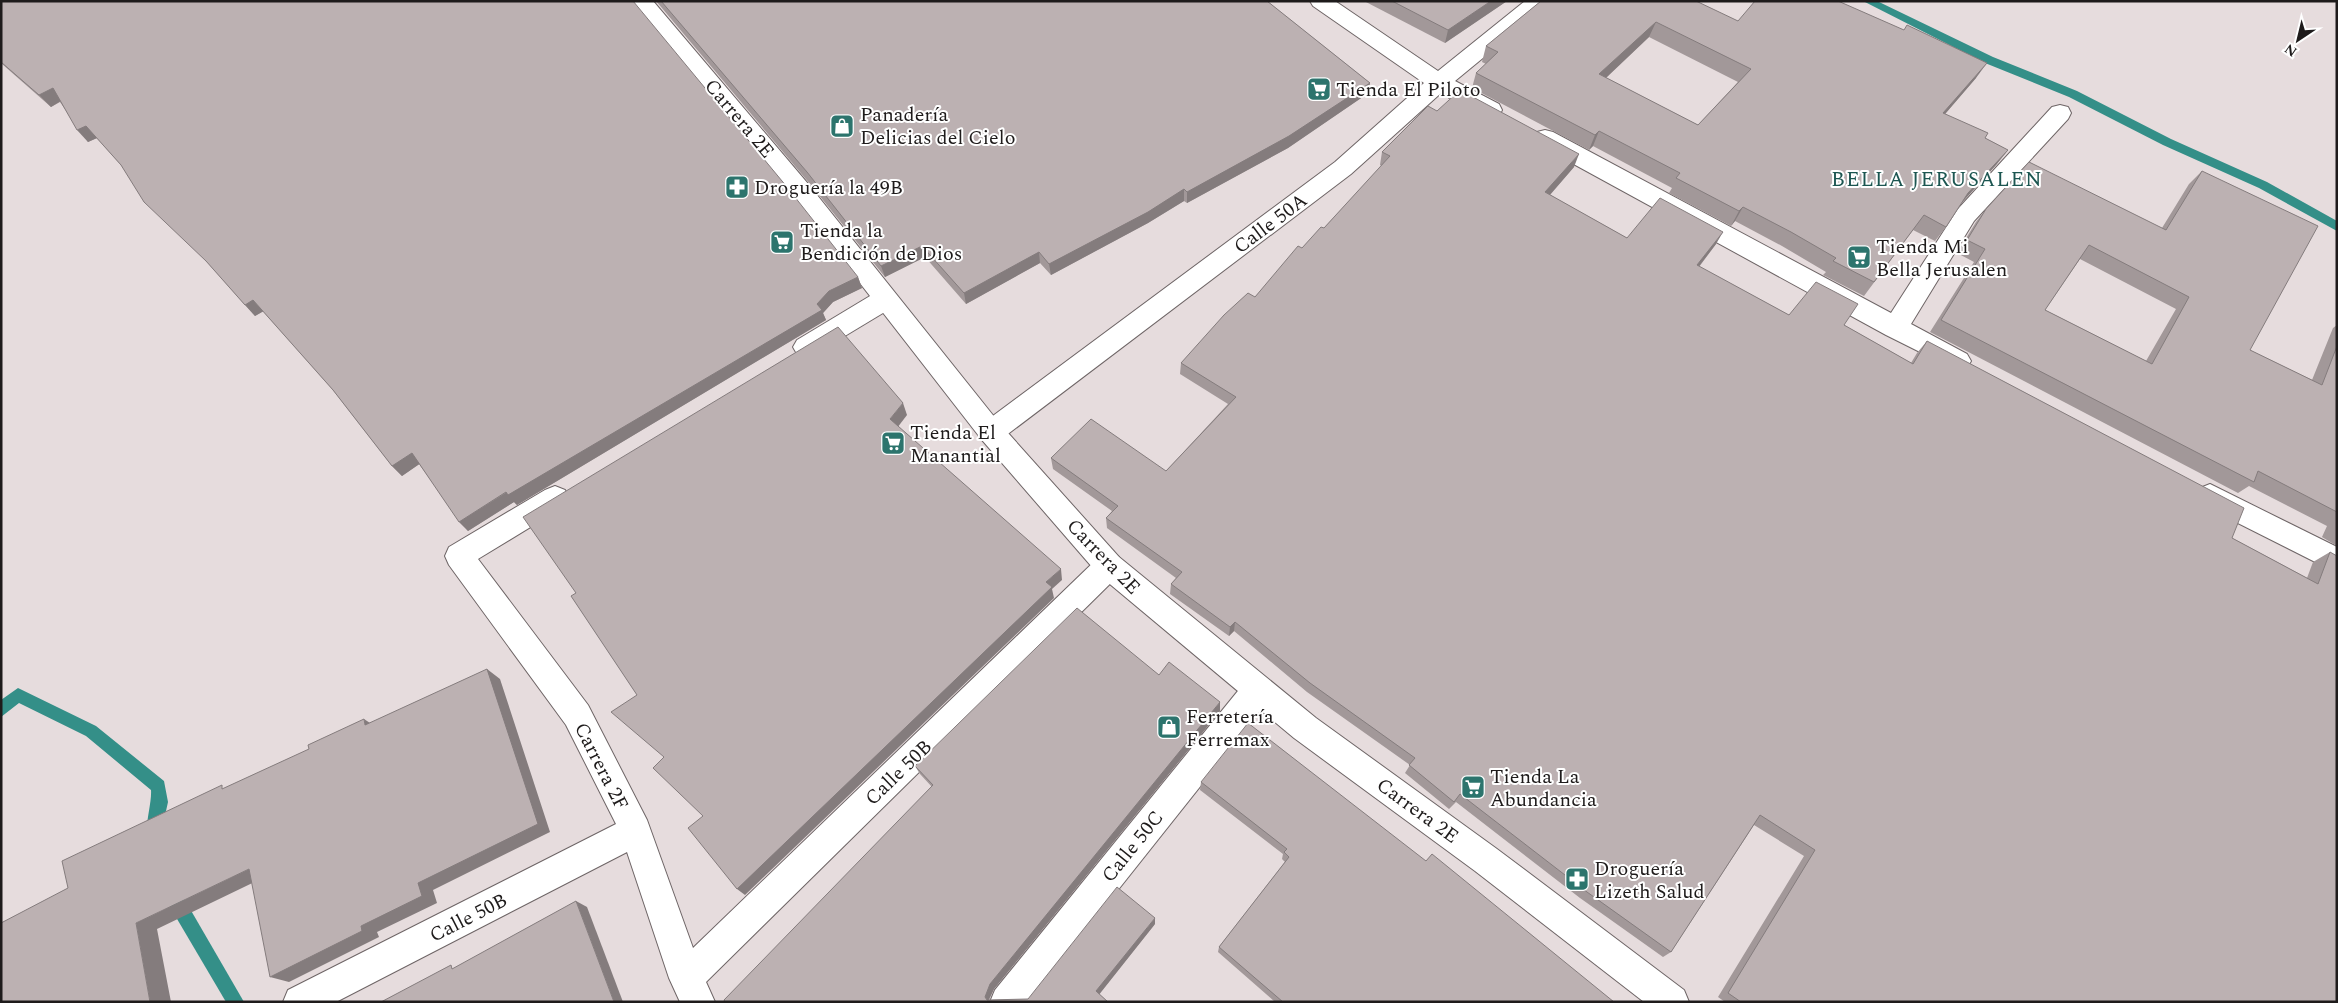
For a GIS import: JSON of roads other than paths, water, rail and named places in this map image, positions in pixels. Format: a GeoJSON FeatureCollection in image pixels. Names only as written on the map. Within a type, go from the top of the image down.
{"type":"FeatureCollection","features":[{"type":"Feature","properties":{"kind":"street","name":"Carrera 2E"},"geometry":{"type":"LineString","coordinates":[[641,1],[801,191],[884,300],[990,432],[1109,566],[1257,691],[1486,860],[1672,1002]]}},
{"type":"Feature","properties":{"kind":"street"},"geometry":{"type":"LineString","coordinates":[[1320,1],[1440,82],[1982,374]]}},
{"type":"Feature","properties":{"kind":"street","name":"Calle 50A"},"geometry":{"type":"LineString","coordinates":[[990,432],[1343,168],[1440,82],[1539,1]]}},
{"type":"Feature","properties":{"kind":"street"},"geometry":{"type":"LineString","coordinates":[[1895,328],[1966,215],[2060,113]]}},
{"type":"Feature","properties":{"kind":"street"},"geometry":{"type":"LineString","coordinates":[[782,362],[884,300]]}},
{"type":"Feature","properties":{"kind":"street","name":"Carrera 2F"},"geometry":{"type":"LineString","coordinates":[[578,484],[459,556],[577,715],[636,831],[692,990]]}},
{"type":"Feature","properties":{"kind":"street"},"geometry":{"type":"LineString","coordinates":[[2188,484],[2337,561]]}},
{"type":"Feature","properties":{"kind":"street","name":"Calle 50B"},"geometry":{"type":"LineString","coordinates":[[692,990],[1109,566]]}},
{"type":"Feature","properties":{"kind":"street","name":"Calle 50C"},"geometry":{"type":"LineString","coordinates":[[1007,1002],[1257,691]]}},
{"type":"Feature","properties":{"kind":"street","name":"Calle 50B"},"geometry":{"type":"LineString","coordinates":[[300,1002],[636,831]]}},
{"type":"Feature","properties":{"kind":"waterway"},"geometry":{"type":"LineString","coordinates":[[1868,1],[1989,60],[2073,94],[2167,142],[2263,185],[2337,227]]}},
{"type":"Feature","properties":{"kind":"waterway"},"geometry":{"type":"LineString","coordinates":[[1,710],[18,695],[91,731],[159,786],[160,802],[154,832]]}},
{"type":"Feature","properties":{"kind":"waterway"},"geometry":{"type":"LineString","coordinates":[[176,901],[236,1002]]}},
{"type":"Feature","properties":{"kind":"place","name":"Tienda El Piloto"},"geometry":{"type":"Point","coordinates":[1319,89]}},
{"type":"Feature","properties":{"kind":"place","name":"Panadería Delicias del Cielo"},"geometry":{"type":"Point","coordinates":[842,126]}},
{"type":"Feature","properties":{"kind":"place","name":"Droguería la 49B"},"geometry":{"type":"Point","coordinates":[737,187]}},
{"type":"Feature","properties":{"kind":"place","name":"Tienda la Bendición de Dios"},"geometry":{"type":"Point","coordinates":[782,242]}},
{"type":"Feature","properties":{"kind":"place","name":"Tienda Mi Bella Jerusalen"},"geometry":{"type":"Point","coordinates":[1859,257]}},
{"type":"Feature","properties":{"kind":"place","name":"Tienda El Manantial"},"geometry":{"type":"Point","coordinates":[893,443]}},
{"type":"Feature","properties":{"kind":"place","name":"Ferretería Ferremax"},"geometry":{"type":"Point","coordinates":[1169,727]}},
{"type":"Feature","properties":{"kind":"place","name":"Tienda La Abundancia"},"geometry":{"type":"Point","coordinates":[1473,787]}},
{"type":"Feature","properties":{"kind":"place","name":"Droguería Lizeth Salud"},"geometry":{"type":"Point","coordinates":[1577,879]}},
{"type":"Feature","properties":{"kind":"district","name":"BELLA JERUSALEN"},"geometry":{"type":"Point","coordinates":[1937,179]}}]}
